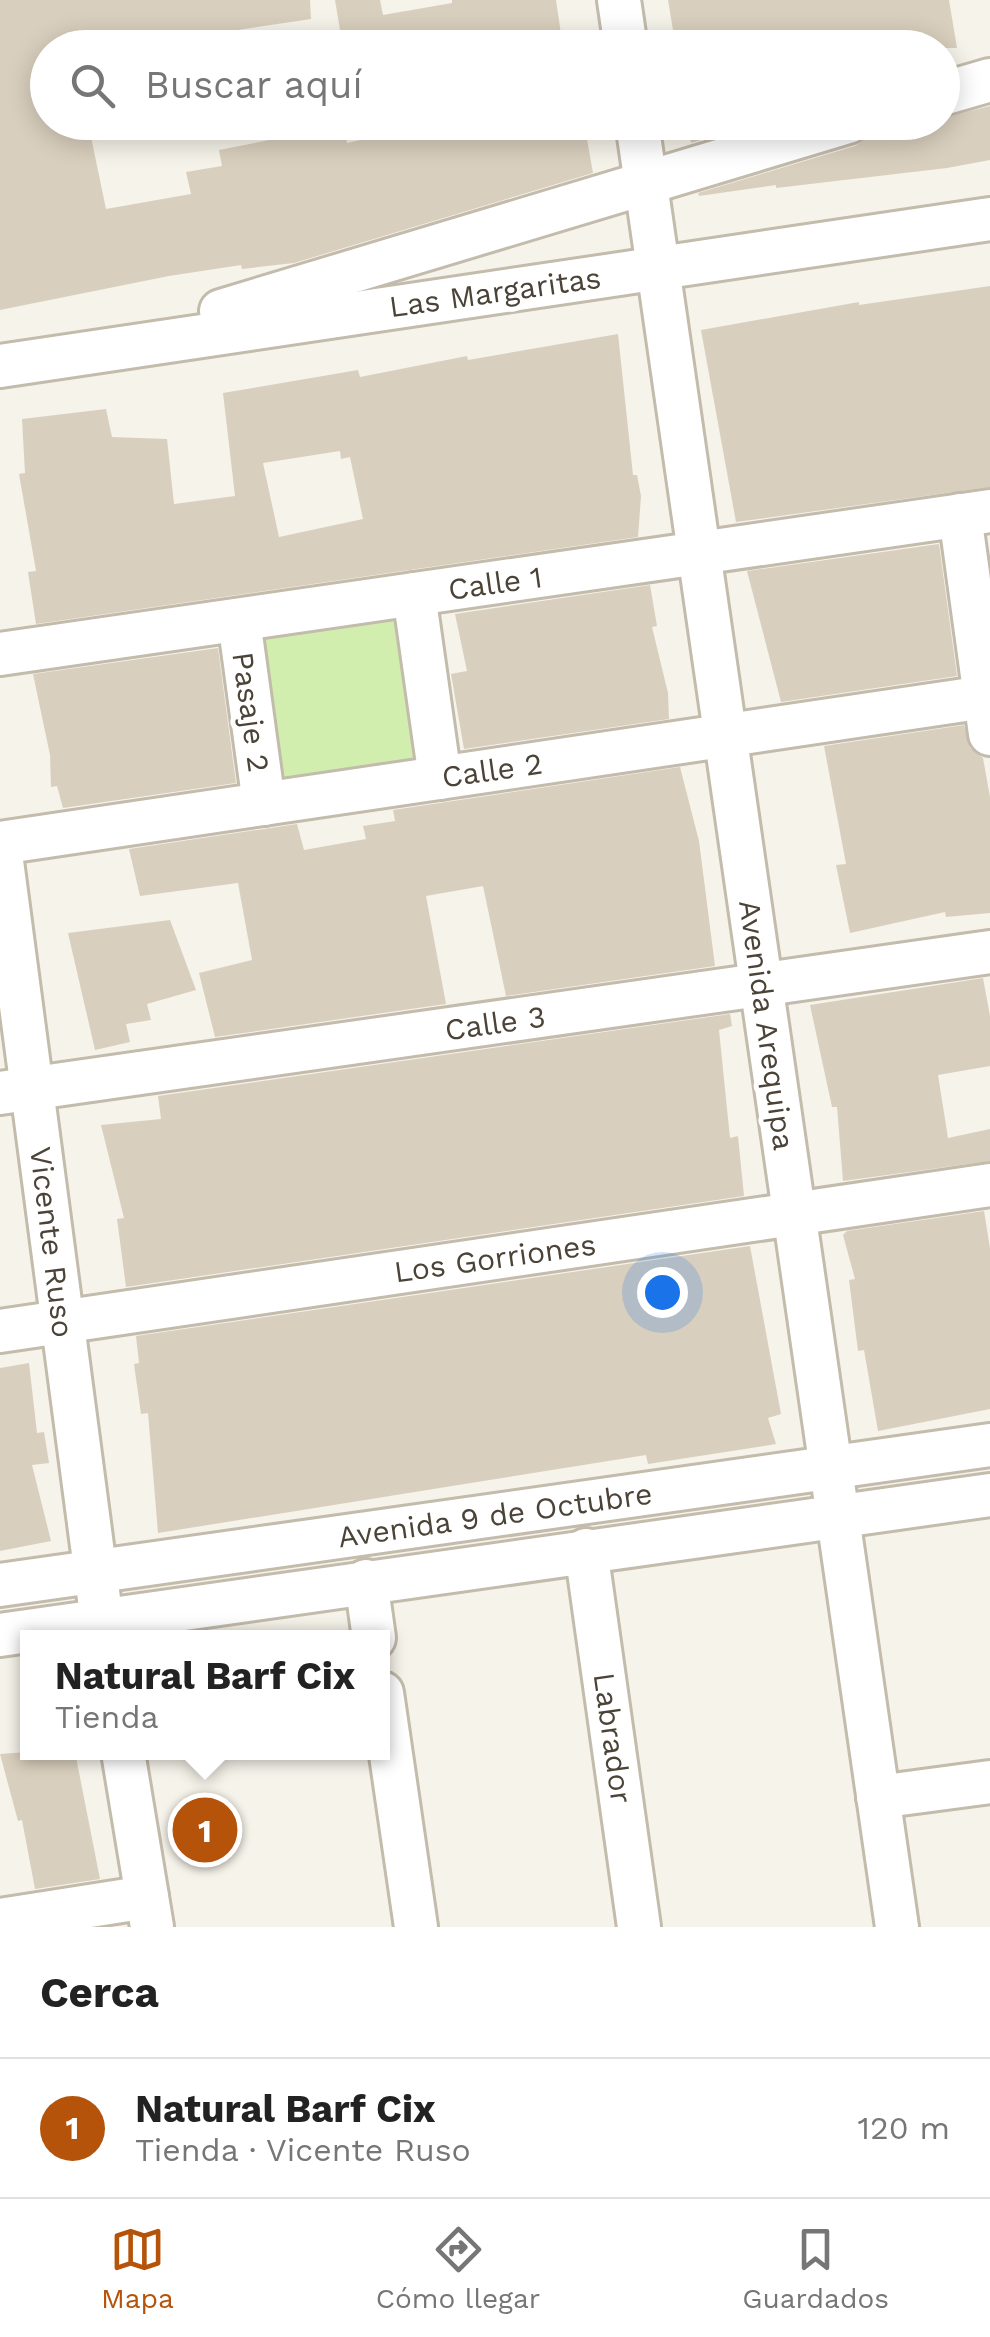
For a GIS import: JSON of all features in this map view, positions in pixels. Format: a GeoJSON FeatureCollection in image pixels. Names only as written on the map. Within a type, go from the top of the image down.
{"type":"FeatureCollection","features":[{"type":"Feature","properties":{"kind":"street"},"geometry":{"type":"LineString","coordinates":[[619,0],[623,30]]}},
{"type":"Feature","properties":{"kind":"street"},"geometry":{"type":"LineString","coordinates":[[960,89],[990,80]]}},
{"type":"Feature","properties":{"kind":"street","name":"Avenida Arequipa"},"geometry":{"type":"LineString","coordinates":[[640,140],[897,1927]]}},
{"type":"Feature","properties":{"kind":"street"},"geometry":{"type":"LineString","coordinates":[[0,378],[788,140]]}},
{"type":"Feature","properties":{"kind":"street","name":"Las Margaritas"},"geometry":{"type":"LineString","coordinates":[[0,366],[990,219]]}},
{"type":"Feature","properties":{"kind":"street"},"geometry":{"type":"LineString","coordinates":[[975,513],[988,715]]}},
{"type":"Feature","properties":{"kind":"street","name":"Calle 1"},"geometry":{"type":"LineString","coordinates":[[0,654],[975,513]]}},
{"type":"Feature","properties":{"kind":"street"},"geometry":{"type":"LineString","coordinates":[[414,594],[440,778]]}},
{"type":"Feature","properties":{"kind":"street","name":"Pasaje 2"},"geometry":{"type":"LineString","coordinates":[[239,620],[264,804]]}},
{"type":"Feature","properties":{"kind":"street","name":"Calle 2"},"geometry":{"type":"LineString","coordinates":[[0,844],[725,736],[988,715]]}},
{"type":"Feature","properties":{"kind":"street","name":"Vicente Ruso"},"geometry":{"type":"LineString","coordinates":[[0,844],[16,1091],[63,1322],[103,1628]]}},
{"type":"Feature","properties":{"kind":"street","name":"Calle 3"},"geometry":{"type":"LineString","coordinates":[[16,1091],[990,952]]}},
{"type":"Feature","properties":{"kind":"street","name":"Los Gorriones"},"geometry":{"type":"LineString","coordinates":[[0,1332],[990,1185]]}},
{"type":"Feature","properties":{"kind":"street","name":"Avenida 9 de Octubre"},"geometry":{"type":"LineString","coordinates":[[0,1585],[990,1444]]}},
{"type":"Feature","properties":{"kind":"street","name":"Avenida 9 de Octubre"},"geometry":{"type":"LineString","coordinates":[[74,1630],[366,1581],[990,1495]]}},
{"type":"Feature","properties":{"kind":"street","name":"Labrador"},"geometry":{"type":"LineString","coordinates":[[586,1550],[639,1927]]}},
{"type":"Feature","properties":{"kind":"street"},"geometry":{"type":"LineString","coordinates":[[366,1581],[373,1630]]}},
{"type":"Feature","properties":{"kind":"street"},"geometry":{"type":"LineString","coordinates":[[390,1748],[416,1927]]}},
{"type":"Feature","properties":{"kind":"street"},"geometry":{"type":"LineString","coordinates":[[0,1920],[149,1912],[125,1760]]}},
{"type":"Feature","properties":{"kind":"street"},"geometry":{"type":"LineString","coordinates":[[878,1797],[990,1782]]}},
{"type":"Feature","properties":{"kind":"green space"},"geometry":{"type":"Polygon","coordinates":[[[394,616],[414,759],[272,781],[256,633],[394,616]]]}},
{"type":"Feature","properties":{"kind":"building"},"geometry":{"type":"Polygon","coordinates":[[[0,0],[310,0],[311,19],[238,30],[30,30],[30,140],[92,140],[106,209],[191,194],[186,172],[222,166],[219,150],[270,140],[587,140],[593,173],[294,263],[242,269],[241,265],[169,276],[0,310],[0,0]]]}},
{"type":"Feature","properties":{"kind":"building"},"geometry":{"type":"Polygon","coordinates":[[[335,0],[380,0],[383,15],[452,0],[556,0],[560,30],[340,30],[335,0]]]}},
{"type":"Feature","properties":{"kind":"building"},"geometry":{"type":"Polygon","coordinates":[[[668,0],[949,0],[954,30],[673,30],[668,0]]]}},
{"type":"Feature","properties":{"kind":"building"},"geometry":{"type":"Polygon","coordinates":[[[990,106],[990,160],[776,188],[699,196],[698,193],[864,140],[960,140],[960,114],[990,106]]]}},
{"type":"Feature","properties":{"kind":"building"},"geometry":{"type":"Polygon","coordinates":[[[990,286],[990,487],[736,522],[701,330],[859,302],[990,286]]]}},
{"type":"Feature","properties":{"kind":"building"},"geometry":{"type":"Polygon","coordinates":[[[618,334],[633,475],[637,475],[641,496],[638,537],[36,624],[28,572],[36,571],[19,474],[25,473],[22,419],[106,409],[112,437],[167,439],[174,504],[235,496],[223,393],[358,370],[360,377],[467,356],[468,360],[618,334]],[[340,451],[263,463],[279,537],[363,519],[350,457],[341,459],[340,451]]]}},
{"type":"Feature","properties":{"kind":"building"},"geometry":{"type":"Polygon","coordinates":[[[939,544],[957,676],[781,702],[747,571],[939,544]]]}},
{"type":"Feature","properties":{"kind":"building"},"geometry":{"type":"Polygon","coordinates":[[[650,585],[657,626],[652,627],[668,693],[669,719],[464,749],[451,674],[467,671],[455,614],[650,585]]]}},
{"type":"Feature","properties":{"kind":"building"},"geometry":{"type":"Polygon","coordinates":[[[218,648],[236,783],[63,808],[57,786],[51,787],[50,755],[33,674],[218,648]]]}},
{"type":"Feature","properties":{"kind":"building"},"geometry":{"type":"Polygon","coordinates":[[[964,725],[970,748],[983,758],[990,797],[990,913],[946,917],[945,912],[850,933],[836,865],[846,864],[824,746],[964,725]]]}},
{"type":"Feature","properties":{"kind":"building"},"geometry":{"type":"Polygon","coordinates":[[[680,767],[699,841],[715,966],[506,996],[483,886],[426,896],[446,1004],[215,1037],[199,973],[252,960],[238,883],[140,896],[129,849],[297,824],[304,850],[366,839],[363,826],[395,821],[393,810],[680,767]]]}},
{"type":"Feature","properties":{"kind":"building"},"geometry":{"type":"Polygon","coordinates":[[[170,920],[196,990],[147,1004],[151,1020],[126,1024],[130,1042],[95,1050],[68,933],[170,920]]]}},
{"type":"Feature","properties":{"kind":"building"},"geometry":{"type":"Polygon","coordinates":[[[983,978],[990,1016],[990,1066],[938,1075],[948,1138],[990,1129],[990,1161],[843,1181],[837,1107],[832,1107],[810,1005],[983,978]]]}},
{"type":"Feature","properties":{"kind":"building"},"geometry":{"type":"Polygon","coordinates":[[[730,1014],[732,1026],[719,1030],[730,1138],[738,1136],[744,1196],[126,1287],[117,1219],[124,1218],[101,1125],[161,1119],[158,1096],[730,1014]]]}},
{"type":"Feature","properties":{"kind":"building"},"geometry":{"type":"Polygon","coordinates":[[[984,1211],[990,1248],[990,1409],[878,1431],[864,1350],[858,1351],[849,1280],[855,1279],[843,1235],[847,1231],[984,1211]]]}},
{"type":"Feature","properties":{"kind":"building"},"geometry":{"type":"Polygon","coordinates":[[[750,1246],[781,1414],[768,1418],[776,1444],[648,1464],[646,1455],[158,1533],[148,1413],[141,1414],[134,1364],[139,1363],[136,1336],[750,1246]]]}},
{"type":"Feature","properties":{"kind":"building"},"geometry":{"type":"Polygon","coordinates":[[[29,1363],[37,1433],[44,1432],[49,1463],[32,1465],[51,1541],[0,1551],[0,1368],[29,1363]]]}},
{"type":"Feature","properties":{"kind":"building"},"geometry":{"type":"Polygon","coordinates":[[[20,1753],[20,1760],[77,1760],[100,1879],[35,1889],[22,1820],[18,1821],[0,1754],[20,1753]]]}},
{"type":"Feature","properties":{"kind":"place","name":"Natural Barf Cix"},"geometry":{"type":"Point","coordinates":[205,1830]}}]}
